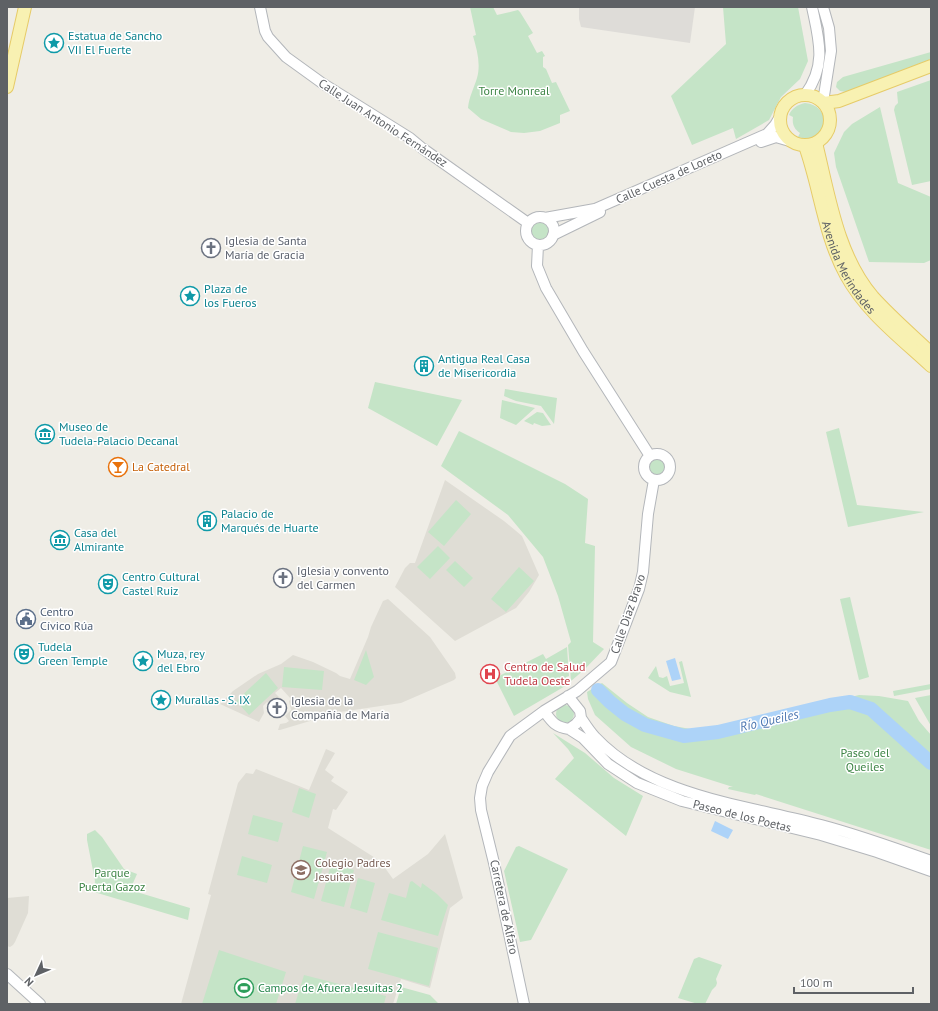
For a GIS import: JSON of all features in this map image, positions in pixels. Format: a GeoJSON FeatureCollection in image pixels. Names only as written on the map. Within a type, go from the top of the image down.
{"type":"FeatureCollection","features":[{"type":"Feature","properties":{"kind":"main road"},"geometry":{"type":"LineString","coordinates":[[7,88],[25,7]]}},
{"type":"Feature","properties":{"kind":"main road"},"geometry":{"type":"LineString","coordinates":[[824,103],[839,101],[931,66]]}},
{"type":"Feature","properties":{"kind":"main road"},"geometry":{"type":"LineString","coordinates":[[831,119],[837,111],[848,105],[931,70]]}},
{"type":"Feature","properties":{"kind":"main road"},"geometry":{"type":"LineString","coordinates":[[805,95],[815,97],[824,103],[829,111],[831,119],[830,127],[822,139],[810,144],[798,144],[792,142],[786,137],[782,131],[780,123],[784,107],[789,101],[796,97],[805,95]]}},
{"type":"Feature","properties":{"kind":"main road","name":"Avenida Merindades"},"geometry":{"type":"LineString","coordinates":[[810,144],[840,236],[859,276],[873,297],[931,353]]}},
{"type":"Feature","properties":{"kind":"main road","name":"Avenida Merindades"},"geometry":{"type":"LineString","coordinates":[[810,144],[810,160],[827,229],[846,275],[858,294],[873,312],[931,366]]}},
{"type":"Feature","properties":{"kind":"street","name":"Calle Juan Antonio Fernández"},"geometry":{"type":"LineString","coordinates":[[260,7],[265,31],[268,37],[286,57],[322,83],[410,138],[528,223]]}},
{"type":"Feature","properties":{"kind":"street"},"geometry":{"type":"LineString","coordinates":[[805,95],[815,80],[820,51],[812,7]]}},
{"type":"Feature","properties":{"kind":"street"},"geometry":{"type":"LineString","coordinates":[[823,7],[831,51],[824,103]]}},
{"type":"Feature","properties":{"kind":"street","name":"Calle Cuesta de Loreto"},"geometry":{"type":"LineString","coordinates":[[545,218],[595,209],[767,134],[781,115]]}},
{"type":"Feature","properties":{"kind":"street","name":"Calle Cuesta de Loreto"},"geometry":{"type":"LineString","coordinates":[[553,235],[599,212],[764,141],[776,137],[792,142]]}},
{"type":"Feature","properties":{"kind":"street"},"geometry":{"type":"LineString","coordinates":[[536,218],[545,218],[550,222],[553,228],[553,235],[546,244],[538,245],[530,241],[527,237],[526,228],[528,223],[536,218]]}},
{"type":"Feature","properties":{"kind":"street"},"geometry":{"type":"LineString","coordinates":[[538,245],[537,266],[546,288],[583,351],[650,456]]}},
{"type":"Feature","properties":{"kind":"street"},"geometry":{"type":"LineString","coordinates":[[654,454],[663,455],[670,463],[670,471],[666,477],[654,480],[647,475],[644,467],[645,462],[654,454]]}},
{"type":"Feature","properties":{"kind":"street","name":"Calle Diaz Bravo"},"geometry":{"type":"LineString","coordinates":[[481,810],[480,798],[482,786],[488,772],[510,736],[544,710],[583,686],[611,662],[639,590],[643,572],[648,514],[654,480]]}},
{"type":"Feature","properties":{"kind":"street","name":"Paseo de los Poetas"},"geometry":{"type":"LineString","coordinates":[[568,696],[580,711],[581,718],[595,737],[608,750],[647,776],[696,795],[822,825],[886,844],[931,861]]}},
{"type":"Feature","properties":{"kind":"street","name":"Paseo de los Poetas"},"geometry":{"type":"LineString","coordinates":[[544,710],[553,724],[561,728],[569,729],[583,738],[608,764],[637,783],[668,796],[682,801],[820,835],[877,852],[931,871]]}},
{"type":"Feature","properties":{"kind":"street"},"geometry":{"type":"LineString","coordinates":[[569,729],[581,718]]}},
{"type":"Feature","properties":{"kind":"street","name":"Carretera de Alfaro"},"geometry":{"type":"LineString","coordinates":[[481,810],[494,863],[524,1004]]}},
{"type":"Feature","properties":{"kind":"street"},"geometry":{"type":"LineString","coordinates":[[9,979],[40,1004]]}},
{"type":"Feature","properties":{"kind":"shaded area"},"geometry":{"type":"Polygon","coordinates":[[[579,7],[695,7],[690,43],[581,27],[579,7]]]}},
{"type":"Feature","properties":{"kind":"shaded area"},"geometry":{"type":"Polygon","coordinates":[[[445,480],[504,521],[522,536],[539,575],[529,592],[516,608],[455,641],[395,587],[405,568],[410,563],[415,563],[445,480]]]}},
{"type":"Feature","properties":{"kind":"shaded area"},"geometry":{"type":"Polygon","coordinates":[[[388,599],[430,637],[455,673],[456,678],[454,680],[401,703],[340,712],[280,730],[278,730],[280,724],[289,721],[285,716],[291,710],[289,701],[291,699],[281,688],[275,693],[280,698],[275,699],[271,705],[267,702],[263,706],[264,713],[259,722],[220,704],[233,691],[258,674],[281,664],[293,655],[313,662],[340,676],[350,679],[383,601],[388,599]]]}},
{"type":"Feature","properties":{"kind":"shaded area","name":"Colegio Padres Jesuitas"},"geometry":{"type":"Polygon","coordinates":[[[326,749],[335,753],[325,770],[334,777],[331,781],[348,792],[336,810],[333,809],[328,828],[380,861],[393,879],[428,854],[445,834],[463,898],[450,908],[430,988],[401,979],[393,1004],[181,1004],[211,895],[208,894],[238,783],[246,773],[253,774],[256,769],[309,790],[326,749]]]}},
{"type":"Feature","properties":{"kind":"shaded area"},"geometry":{"type":"Polygon","coordinates":[[[29,896],[28,913],[15,942],[10,947],[7,946],[7,898],[29,896]]]}},
{"type":"Feature","properties":{"kind":"green space","name":"Torre Monreal"},"geometry":{"type":"Polygon","coordinates":[[[470,7],[493,7],[497,15],[518,10],[520,12],[533,33],[528,36],[537,53],[542,51],[545,56],[543,57],[543,67],[546,69],[552,83],[556,82],[570,111],[560,115],[560,123],[540,131],[524,133],[511,132],[481,119],[468,108],[470,96],[479,68],[473,36],[476,35],[470,7]]]}},
{"type":"Feature","properties":{"kind":"green space"},"geometry":{"type":"Polygon","coordinates":[[[723,7],[798,7],[808,61],[800,79],[781,97],[769,120],[736,139],[733,128],[692,145],[671,96],[726,44],[723,7]]]}},
{"type":"Feature","properties":{"kind":"green space"},"geometry":{"type":"Polygon","coordinates":[[[931,52],[931,59],[846,92],[840,91],[836,87],[837,82],[843,77],[931,52]]]}},
{"type":"Feature","properties":{"kind":"green space"},"geometry":{"type":"Polygon","coordinates":[[[931,80],[931,181],[912,185],[894,110],[898,103],[897,92],[931,80]]]}},
{"type":"Feature","properties":{"kind":"green space"},"geometry":{"type":"Polygon","coordinates":[[[805,103],[815,106],[821,111],[824,117],[824,124],[821,131],[816,136],[808,138],[798,137],[800,133],[794,126],[793,117],[789,115],[795,107],[805,103]]]}},
{"type":"Feature","properties":{"kind":"green space"},"geometry":{"type":"Polygon","coordinates":[[[880,107],[898,183],[931,197],[931,260],[924,263],[869,262],[836,167],[834,153],[844,132],[852,124],[880,107]]]}},
{"type":"Feature","properties":{"kind":"green space"},"geometry":{"type":"Polygon","coordinates":[[[539,221],[546,224],[549,231],[546,238],[539,241],[532,238],[529,231],[532,224],[539,221]]]}},
{"type":"Feature","properties":{"kind":"green space"},"geometry":{"type":"Polygon","coordinates":[[[375,382],[462,400],[437,446],[368,408],[375,382]]]}},
{"type":"Feature","properties":{"kind":"green space"},"geometry":{"type":"Polygon","coordinates":[[[505,389],[557,398],[554,424],[541,406],[516,401],[504,396],[505,389]]]}},
{"type":"Feature","properties":{"kind":"green space"},"geometry":{"type":"Polygon","coordinates":[[[502,400],[535,408],[516,425],[500,418],[502,400]]]}},
{"type":"Feature","properties":{"kind":"green space"},"geometry":{"type":"Polygon","coordinates":[[[537,412],[543,413],[551,425],[542,426],[534,423],[533,425],[524,421],[537,412]]]}},
{"type":"Feature","properties":{"kind":"green space"},"geometry":{"type":"Polygon","coordinates":[[[839,428],[857,505],[924,512],[848,527],[826,432],[839,428]]]}},
{"type":"Feature","properties":{"kind":"green space"},"geometry":{"type":"Polygon","coordinates":[[[459,431],[565,484],[588,499],[585,543],[595,546],[593,642],[604,649],[571,681],[568,645],[571,642],[558,596],[543,557],[508,515],[441,466],[459,431]]]}},
{"type":"Feature","properties":{"kind":"green space"},"geometry":{"type":"Polygon","coordinates":[[[657,458],[663,461],[666,467],[663,473],[657,476],[651,473],[648,467],[651,461],[657,458]]]}},
{"type":"Feature","properties":{"kind":"green space"},"geometry":{"type":"Polygon","coordinates":[[[456,500],[471,514],[444,546],[428,532],[456,500]]]}},
{"type":"Feature","properties":{"kind":"green space"},"geometry":{"type":"Polygon","coordinates":[[[438,546],[450,558],[430,579],[417,567],[438,546]]]}},
{"type":"Feature","properties":{"kind":"green space"},"geometry":{"type":"Polygon","coordinates":[[[455,561],[473,578],[464,587],[446,570],[455,561]]]}},
{"type":"Feature","properties":{"kind":"green space"},"geometry":{"type":"Polygon","coordinates":[[[519,567],[534,581],[506,612],[491,599],[519,567]]]}},
{"type":"Feature","properties":{"kind":"green space"},"geometry":{"type":"Polygon","coordinates":[[[850,597],[869,677],[859,680],[840,599],[850,597]]]}},
{"type":"Feature","properties":{"kind":"green space"},"geometry":{"type":"Polygon","coordinates":[[[567,647],[569,676],[566,677],[567,685],[514,716],[495,678],[543,654],[546,659],[567,647]]]}},
{"type":"Feature","properties":{"kind":"green space"},"geometry":{"type":"Polygon","coordinates":[[[366,650],[374,677],[366,685],[354,680],[366,650]]]}},
{"type":"Feature","properties":{"kind":"green space"},"geometry":{"type":"Polygon","coordinates":[[[682,661],[691,697],[670,692],[648,678],[656,666],[659,677],[663,678],[667,676],[670,686],[684,683],[679,662],[682,661]]]}},
{"type":"Feature","properties":{"kind":"green space"},"geometry":{"type":"Polygon","coordinates":[[[284,667],[324,671],[322,690],[282,687],[284,667]]]}},
{"type":"Feature","properties":{"kind":"green space"},"geometry":{"type":"Polygon","coordinates":[[[266,673],[278,688],[249,715],[236,701],[266,673]]]}},
{"type":"Feature","properties":{"kind":"green space","name":"Paseo del Queiles"},"geometry":{"type":"Polygon","coordinates":[[[602,683],[627,703],[648,717],[674,726],[696,730],[720,728],[735,722],[773,713],[795,711],[859,695],[879,696],[908,701],[919,721],[931,735],[931,850],[756,794],[728,789],[729,787],[733,787],[676,769],[631,747],[595,715],[588,699],[587,692],[602,683]]]}},
{"type":"Feature","properties":{"kind":"green space"},"geometry":{"type":"Polygon","coordinates":[[[931,684],[931,689],[894,696],[893,691],[931,684]]]}},
{"type":"Feature","properties":{"kind":"green space"},"geometry":{"type":"Polygon","coordinates":[[[931,695],[931,726],[915,698],[931,695]]]}},
{"type":"Feature","properties":{"kind":"green space"},"geometry":{"type":"Polygon","coordinates":[[[561,705],[569,705],[574,710],[572,721],[569,723],[561,723],[556,718],[556,710],[561,705]]]}},
{"type":"Feature","properties":{"kind":"green space"},"geometry":{"type":"Polygon","coordinates":[[[553,733],[585,753],[614,778],[643,796],[626,836],[555,779],[574,758],[553,733]]]}},
{"type":"Feature","properties":{"kind":"green space"},"geometry":{"type":"Polygon","coordinates":[[[299,788],[316,794],[309,818],[292,812],[299,788]]]}},
{"type":"Feature","properties":{"kind":"green space"},"geometry":{"type":"Polygon","coordinates":[[[253,815],[283,823],[278,842],[248,834],[253,815]]]}},
{"type":"Feature","properties":{"kind":"green space","name":"Parque Puerta Gazoz"},"geometry":{"type":"Polygon","coordinates":[[[95,830],[102,837],[124,869],[137,874],[130,890],[190,908],[188,920],[94,892],[95,881],[87,834],[95,830]]]}},
{"type":"Feature","properties":{"kind":"green space"},"geometry":{"type":"Polygon","coordinates":[[[303,846],[327,852],[314,899],[291,892],[303,846]]]}},
{"type":"Feature","properties":{"kind":"green space"},"geometry":{"type":"Polygon","coordinates":[[[519,846],[568,869],[531,940],[520,942],[504,871],[516,847],[519,846]]]}},
{"type":"Feature","properties":{"kind":"green space"},"geometry":{"type":"Polygon","coordinates":[[[242,856],[272,865],[267,883],[237,875],[242,856]]]}},
{"type":"Feature","properties":{"kind":"green space"},"geometry":{"type":"Polygon","coordinates":[[[331,864],[354,870],[344,907],[321,901],[331,864]]]}},
{"type":"Feature","properties":{"kind":"green space"},"geometry":{"type":"Polygon","coordinates":[[[358,878],[375,883],[367,913],[350,908],[358,878]]]}},
{"type":"Feature","properties":{"kind":"green space"},"geometry":{"type":"Polygon","coordinates":[[[412,881],[421,888],[422,883],[437,894],[448,905],[438,936],[381,920],[389,893],[406,898],[410,882],[412,881]]]}},
{"type":"Feature","properties":{"kind":"green space"},"geometry":{"type":"Polygon","coordinates":[[[378,932],[438,948],[429,986],[368,969],[378,932]]]}},
{"type":"Feature","properties":{"kind":"green space","name":"Campos de Afuera Jesuitas 2"},"geometry":{"type":"Polygon","coordinates":[[[219,950],[286,972],[276,1004],[202,1004],[219,950]]]}},
{"type":"Feature","properties":{"kind":"green space"},"geometry":{"type":"Polygon","coordinates":[[[699,957],[722,965],[716,979],[716,986],[712,990],[705,1004],[698,1004],[678,998],[694,959],[699,957]]]}},
{"type":"Feature","properties":{"kind":"green space"},"geometry":{"type":"Polygon","coordinates":[[[304,975],[386,996],[384,1004],[295,1004],[304,975]]]}},
{"type":"Feature","properties":{"kind":"green space"},"geometry":{"type":"Polygon","coordinates":[[[401,987],[430,995],[439,1004],[396,1004],[401,987]]]}},
{"type":"Feature","properties":{"kind":"water"},"geometry":{"type":"Polygon","coordinates":[[[675,658],[681,679],[672,681],[666,661],[675,658]]]}},
{"type":"Feature","properties":{"kind":"water"},"geometry":{"type":"Polygon","coordinates":[[[715,821],[733,830],[728,839],[711,831],[715,821]]]}},
{"type":"Feature","properties":{"kind":"waterway","name":"Río Queiles"},"geometry":{"type":"LineString","coordinates":[[598,690],[625,714],[645,725],[684,736],[718,732],[830,705],[850,702],[871,709],[931,763]]}},
{"type":"Feature","properties":{"kind":"place","name":"Estatua de Sancho VII El Fuerte"},"geometry":{"type":"Point","coordinates":[54,43]}},
{"type":"Feature","properties":{"kind":"place","name":"Iglesia de Santa María de Gracia"},"geometry":{"type":"Point","coordinates":[211,248]}},
{"type":"Feature","properties":{"kind":"place","name":"Plaza de los Fueros"},"geometry":{"type":"Point","coordinates":[190,296]}},
{"type":"Feature","properties":{"kind":"place","name":"Antigua Real Casa de Misericordia"},"geometry":{"type":"Point","coordinates":[424,366]}},
{"type":"Feature","properties":{"kind":"place","name":"Museo de Tudela-Palacio Decanal"},"geometry":{"type":"Point","coordinates":[45,434]}},
{"type":"Feature","properties":{"kind":"place","name":"La Catedral"},"geometry":{"type":"Point","coordinates":[118,467]}},
{"type":"Feature","properties":{"kind":"place","name":"Palacio de Marqués de Huarte"},"geometry":{"type":"Point","coordinates":[207,521]}},
{"type":"Feature","properties":{"kind":"place","name":"Casa del Almirante"},"geometry":{"type":"Point","coordinates":[60,540]}},
{"type":"Feature","properties":{"kind":"place","name":"Iglesia y convento del Carmen"},"geometry":{"type":"Point","coordinates":[283,578]}},
{"type":"Feature","properties":{"kind":"place","name":"Centro Cultural Castel Ruiz"},"geometry":{"type":"Point","coordinates":[108,584]}},
{"type":"Feature","properties":{"kind":"place","name":"Centro Cívico Rúa"},"geometry":{"type":"Point","coordinates":[26,619]}},
{"type":"Feature","properties":{"kind":"place","name":"Tudela Green Temple"},"geometry":{"type":"Point","coordinates":[24,654]}},
{"type":"Feature","properties":{"kind":"place","name":"Muza, rey del Ebro"},"geometry":{"type":"Point","coordinates":[143,661]}},
{"type":"Feature","properties":{"kind":"place","name":"Centro de Salud Tudela Oeste"},"geometry":{"type":"Point","coordinates":[490,674]}},
{"type":"Feature","properties":{"kind":"place","name":"Murallas - S. IX"},"geometry":{"type":"Point","coordinates":[161,700]}},
{"type":"Feature","properties":{"kind":"place","name":"Iglesia de la Compañía de María"},"geometry":{"type":"Point","coordinates":[277,708]}},
{"type":"Feature","properties":{"kind":"place","name":"Colegio Padres Jesuitas"},"geometry":{"type":"Point","coordinates":[301,870]}},
{"type":"Feature","properties":{"kind":"place","name":"Campos de Afuera Jesuitas 2"},"geometry":{"type":"Point","coordinates":[244,988]}}]}
